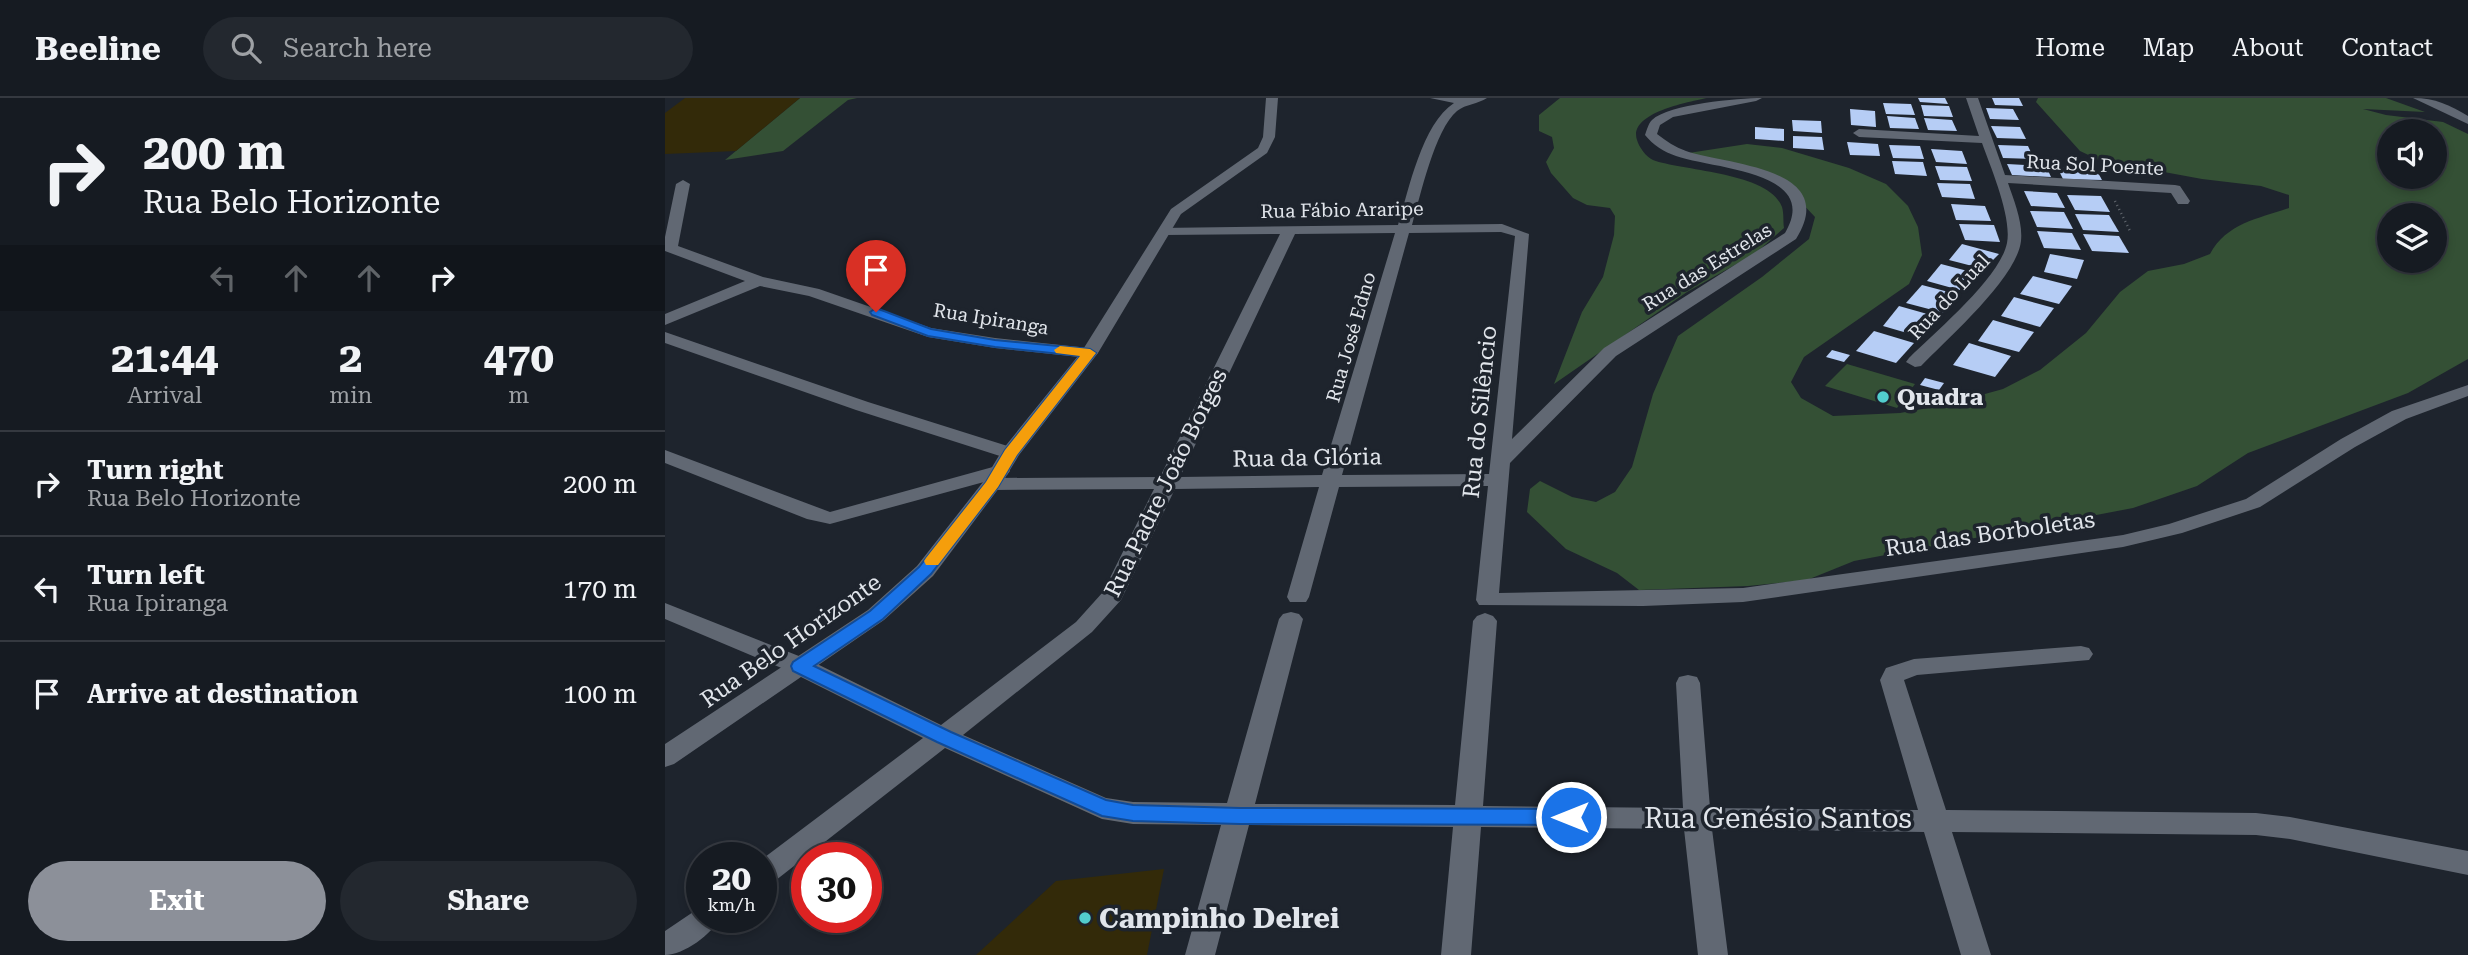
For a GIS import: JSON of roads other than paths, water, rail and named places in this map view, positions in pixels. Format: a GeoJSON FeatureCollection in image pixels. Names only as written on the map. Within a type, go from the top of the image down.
{"type":"FeatureCollection","features":[{"type":"Feature","properties":{"kind":"street","name":"Rua Belo Horizonte"},"geometry":{"type":"LineString","coordinates":[[665,757],[843,638],[900,596],[925,571],[1090,353],[1185,201],[1262,152],[1269,135],[1272,98]]}},
{"type":"Feature","properties":{"kind":"street"},"geometry":{"type":"LineString","coordinates":[[1436,98],[1473,100]]}},
{"type":"Feature","properties":{"kind":"street","name":"Rua das Estrelas"},"geometry":{"type":"LineString","coordinates":[[1498,472],[1610,352],[1791,236],[1801,218],[1800,202],[1791,186],[1765,173],[1682,154],[1660,144],[1651,135],[1655,123],[1669,114],[1756,98]]}},
{"type":"Feature","properties":{"kind":"street","name":"Rua do Lual"},"geometry":{"type":"LineString","coordinates":[[1916,362],[2010,259],[2015,240],[1999,179],[1972,98]]}},
{"type":"Feature","properties":{"kind":"street"},"geometry":{"type":"LineString","coordinates":[[2419,98],[2440,101],[2468,121]]}},
{"type":"Feature","properties":{"kind":"street","name":"Rua José Edno"},"geometry":{"type":"LineString","coordinates":[[1200,955],[1381,303],[1406,229],[1425,158],[1436,132],[1450,111],[1473,100]]}},
{"type":"Feature","properties":{"kind":"street"},"geometry":{"type":"LineString","coordinates":[[1859,133],[1986,140]]}},
{"type":"Feature","properties":{"kind":"street","name":"Rua Sol Poente"},"geometry":{"type":"LineString","coordinates":[[1999,179],[2175,189],[2183,201]]}},
{"type":"Feature","properties":{"kind":"street","name":"Rua Ipiranga"},"geometry":{"type":"LineString","coordinates":[[683,184],[672,207],[668,248],[759,281],[823,295],[928,332],[995,343],[1090,353]]}},
{"type":"Feature","properties":{"kind":"street","name":"Rua Fábio Araripe"},"geometry":{"type":"LineString","coordinates":[[1165,231],[1502,228],[1520,231]]}},
{"type":"Feature","properties":{"kind":"street","name":"Rua Padre João Borges"},"geometry":{"type":"LineString","coordinates":[[777,864],[1047,657],[1100,610],[1122,580],[1289,230]]}},
{"type":"Feature","properties":{"kind":"street","name":"Rua do Silêncio"},"geometry":{"type":"LineString","coordinates":[[1456,955],[1498,472],[1524,238],[1520,231]]}},
{"type":"Feature","properties":{"kind":"street"},"geometry":{"type":"LineString","coordinates":[[665,320],[759,281]]}},
{"type":"Feature","properties":{"kind":"street"},"geometry":{"type":"LineString","coordinates":[[665,338],[862,406],[1001,469]]}},
{"type":"Feature","properties":{"kind":"street","name":"Rua das Borboletas"},"geometry":{"type":"LineString","coordinates":[[1486,610],[1804,589],[2123,541],[2175,529],[2253,503],[2348,443],[2399,415],[2468,390]]}},
{"type":"Feature","properties":{"kind":"street","name":"Rua da Glória"},"geometry":{"type":"LineString","coordinates":[[665,456],[822,517],[847,515],[1001,469],[1167,484],[1331,483],[1498,472]]}},
{"type":"Feature","properties":{"kind":"street","name":"Rua Genésio Santos"},"geometry":{"type":"LineString","coordinates":[[665,610],[800,666],[944,737],[1102,808],[1133,813],[2256,824],[2290,828],[2468,863]]}},
{"type":"Feature","properties":{"kind":"street"},"geometry":{"type":"LineString","coordinates":[[1976,955],[1892,680],[1895,674],[1914,667],[2081,654]]}},
{"type":"Feature","properties":{"kind":"street"},"geometry":{"type":"LineString","coordinates":[[1688,683],[1697,818],[1713,955]]}},
{"type":"Feature","properties":{"kind":"street"},"geometry":{"type":"LineString","coordinates":[[665,948],[686,932]]}},
{"type":"Feature","properties":{"kind":"place","name":"Quadra"},"geometry":{"type":"Point","coordinates":[1883,397]}},
{"type":"Feature","properties":{"kind":"place","name":"Campinho Delrei"},"geometry":{"type":"Point","coordinates":[1085,918]}}]}
